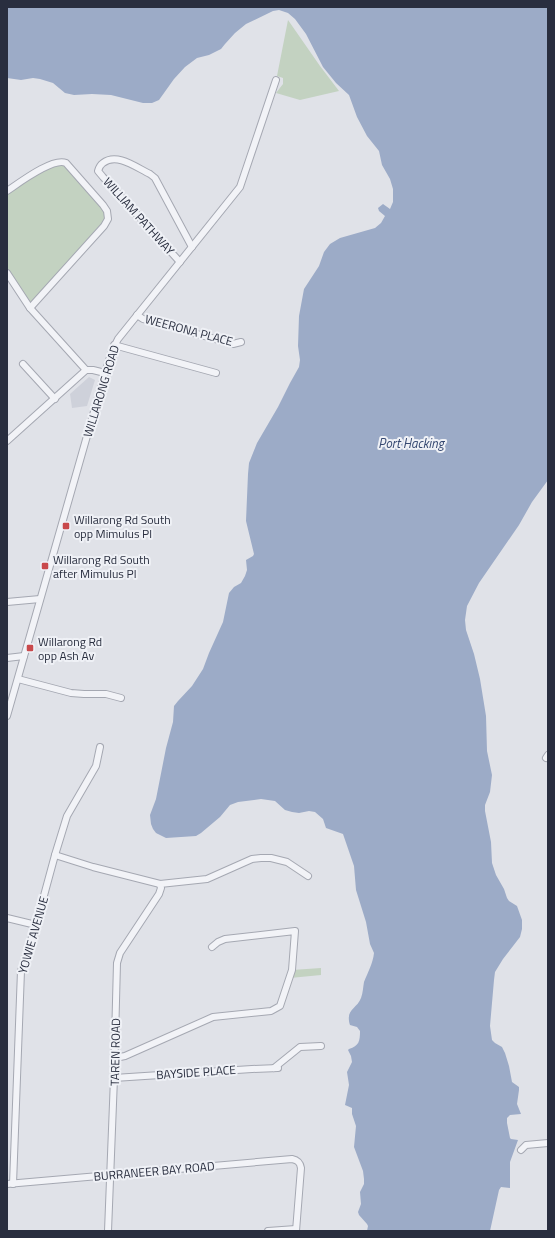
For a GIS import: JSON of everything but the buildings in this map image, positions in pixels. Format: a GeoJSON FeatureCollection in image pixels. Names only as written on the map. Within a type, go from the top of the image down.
{"type":"FeatureCollection","features":[{"type":"Feature","properties":{"kind":"street","name":"WILLARONG ROAD"},"geometry":{"type":"LineString","coordinates":[[7,716],[114,345],[240,187],[276,80]]}},
{"type":"Feature","properties":{"kind":"street","name":"WILLIAM PATHWAY"},"geometry":{"type":"LineString","coordinates":[[180,262],[98,170],[102,163],[106,160],[116,159],[128,163],[153,176],[192,247]]}},
{"type":"Feature","properties":{"kind":"street"},"geometry":{"type":"LineString","coordinates":[[7,190],[50,164],[62,161],[66,163],[107,211],[108,219],[104,226],[30,308]]}},
{"type":"Feature","properties":{"kind":"street"},"geometry":{"type":"LineString","coordinates":[[7,273],[30,308],[86,370]]}},
{"type":"Feature","properties":{"kind":"street","name":"WEERONA PLACE"},"geometry":{"type":"LineString","coordinates":[[137,315],[143,320],[182,331],[233,344],[241,342]]}},
{"type":"Feature","properties":{"kind":"street"},"geometry":{"type":"LineString","coordinates":[[114,345],[216,373]]}},
{"type":"Feature","properties":{"kind":"street"},"geometry":{"type":"LineString","coordinates":[[23,364],[54,399]]}},
{"type":"Feature","properties":{"kind":"street"},"geometry":{"type":"LineString","coordinates":[[7,441],[86,370],[105,373]]}},
{"type":"Feature","properties":{"kind":"street"},"geometry":{"type":"LineString","coordinates":[[7,602],[40,599]]}},
{"type":"Feature","properties":{"kind":"street"},"geometry":{"type":"LineString","coordinates":[[7,658],[24,656]]}},
{"type":"Feature","properties":{"kind":"street"},"geometry":{"type":"LineString","coordinates":[[18,679],[71,693],[106,694],[121,698]]}},
{"type":"Feature","properties":{"kind":"street","name":"YOWIE AVENUE"},"geometry":{"type":"LineString","coordinates":[[10,1184],[20,978],[67,816],[96,766],[100,746]]}},
{"type":"Feature","properties":{"kind":"street"},"geometry":{"type":"LineString","coordinates":[[55,855],[93,867],[160,884],[207,879],[252,859],[261,858],[271,858],[287,862],[308,876]]}},
{"type":"Feature","properties":{"kind":"street","name":"TAREN ROAD"},"geometry":{"type":"LineString","coordinates":[[108,1231],[117,963],[120,953],[158,894],[161,888],[160,884]]}},
{"type":"Feature","properties":{"kind":"street"},"geometry":{"type":"LineString","coordinates":[[7,918],[36,925]]}},
{"type":"Feature","properties":{"kind":"street"},"geometry":{"type":"LineString","coordinates":[[115,1058],[125,1056],[213,1017],[270,1011],[280,1006],[292,970],[295,931],[225,939],[212,947]]}},
{"type":"Feature","properties":{"kind":"street","name":"BAYSIDE PLACE"},"geometry":{"type":"LineString","coordinates":[[114,1078],[276,1068],[300,1047],[321,1046]]}},
{"type":"Feature","properties":{"kind":"street"},"geometry":{"type":"LineString","coordinates":[[521,1150],[526,1145],[548,1143]]}},
{"type":"Feature","properties":{"kind":"street","name":"BURRANEER BAY ROAD"},"geometry":{"type":"LineString","coordinates":[[10,1184],[292,1159],[297,1160],[300,1163],[301,1168],[296,1230]]}},
{"type":"Feature","properties":{"kind":"street"},"geometry":{"type":"LineString","coordinates":[[268,1231],[296,1230]]}},
{"type":"Feature","properties":{"kind":"shaded area"},"geometry":{"type":"Polygon","coordinates":[[[89,377],[95,380],[87,406],[72,408],[70,394],[89,377]]]}},
{"type":"Feature","properties":{"kind":"green space"},"geometry":{"type":"Polygon","coordinates":[[[288,20],[339,91],[300,100],[276,93],[283,84],[283,78],[277,76],[288,20]]]}},
{"type":"Feature","properties":{"kind":"green space"},"geometry":{"type":"Polygon","coordinates":[[[57,163],[66,166],[105,211],[106,218],[33,302],[28,301],[7,268],[7,193],[57,163]]]}},
{"type":"Feature","properties":{"kind":"green space"},"geometry":{"type":"Polygon","coordinates":[[[321,968],[321,975],[290,978],[292,970],[321,968]]]}},
{"type":"Feature","properties":{"kind":"water","name":"Port Hacking"},"geometry":{"type":"Polygon","coordinates":[[[7,7],[548,7],[548,480],[479,583],[467,606],[465,620],[466,630],[480,679],[486,716],[487,751],[492,775],[490,792],[485,805],[485,811],[491,842],[492,863],[507,898],[517,906],[522,920],[520,937],[495,972],[494,980],[490,1026],[492,1040],[502,1047],[509,1066],[512,1082],[519,1087],[517,1104],[521,1114],[510,1115],[507,1118],[510,1138],[518,1140],[510,1162],[510,1188],[501,1187],[499,1190],[490,1231],[367,1231],[367,1224],[359,1215],[358,1212],[361,1204],[360,1192],[364,1184],[363,1171],[354,1147],[356,1126],[352,1114],[352,1108],[345,1105],[349,1085],[347,1072],[352,1062],[348,1050],[357,1045],[360,1038],[360,1031],[357,1027],[350,1025],[349,1016],[350,1012],[361,998],[364,982],[374,953],[370,944],[366,922],[356,890],[354,866],[343,834],[326,828],[323,819],[315,812],[292,812],[285,810],[275,801],[261,799],[238,802],[230,805],[220,817],[196,836],[166,838],[156,833],[153,829],[150,815],[156,799],[166,748],[173,722],[174,706],[192,686],[203,669],[223,622],[229,593],[234,587],[241,583],[247,570],[246,560],[254,554],[246,521],[249,463],[257,443],[299,367],[299,316],[304,289],[319,266],[324,252],[330,244],[340,238],[375,228],[381,223],[385,216],[379,211],[378,208],[383,204],[390,209],[393,202],[393,189],[390,179],[382,165],[379,151],[367,136],[357,117],[349,95],[336,83],[323,67],[306,34],[295,19],[288,13],[279,10],[273,11],[246,24],[235,33],[221,49],[209,55],[197,58],[185,67],[174,79],[159,100],[152,103],[143,103],[111,95],[74,95],[65,93],[53,83],[40,79],[33,78],[21,80],[7,78],[7,7]]]}},
{"type":"Feature","properties":{"kind":"place","name":"Willarong Rd South opp Mimulus Pl"},"geometry":{"type":"Point","coordinates":[66,526]}},
{"type":"Feature","properties":{"kind":"place","name":"Willarong Rd South after Mimulus Pl"},"geometry":{"type":"Point","coordinates":[45,566]}},
{"type":"Feature","properties":{"kind":"place","name":"Willarong Rd opp Ash Av"},"geometry":{"type":"Point","coordinates":[30,648]}}]}
